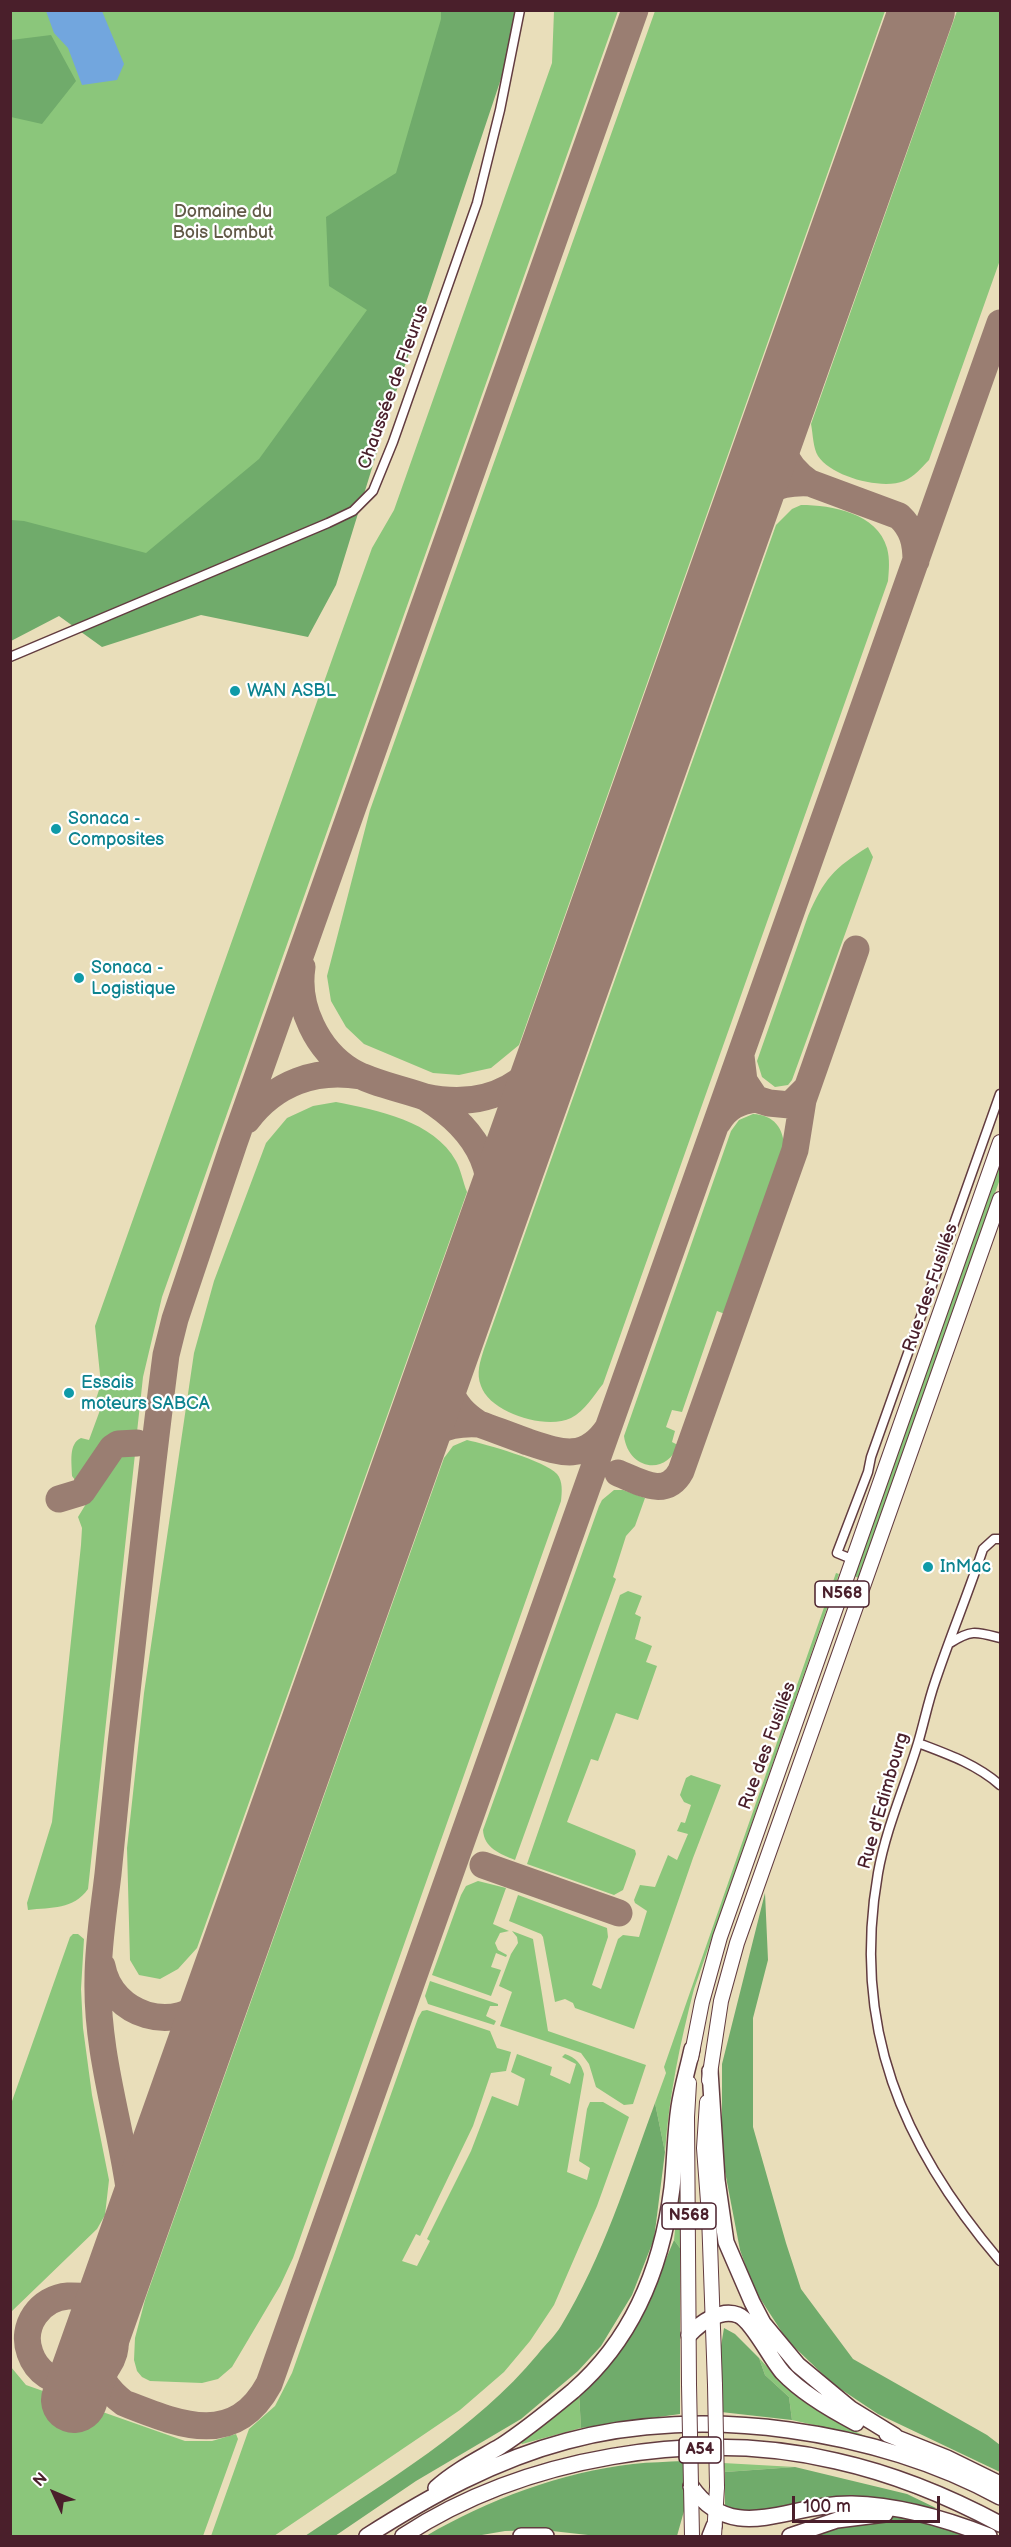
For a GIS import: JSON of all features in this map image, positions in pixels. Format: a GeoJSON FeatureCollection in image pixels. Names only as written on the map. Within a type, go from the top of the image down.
{"type":"FeatureCollection","features":[{"type":"Feature","properties":{"kind":"highway","name":"Rue des Fusillés"},"geometry":{"type":"LineString","coordinates":[[691,2486],[687,2117],[692,2049],[702,2002],[720,1937],[1000,1142]]}},
{"type":"Feature","properties":{"kind":"highway","name":"Rue des Fusillés"},"geometry":{"type":"LineString","coordinates":[[713,2529],[717,2487],[715,2385],[704,2148],[710,2071],[721,2001],[742,1926],[1000,1199]]}},
{"type":"Feature","properties":{"kind":"highway"},"geometry":{"type":"LineString","coordinates":[[416,2505],[452,2474],[502,2445],[541,2417],[597,2367],[623,2335],[639,2308],[662,2246],[672,2187],[679,2107],[692,2049]]}},
{"type":"Feature","properties":{"kind":"highway"},"geometry":{"type":"LineString","coordinates":[[710,2071],[717,2180],[726,2242],[763,2323],[798,2365],[851,2409],[895,2436],[1000,2484]]}},
{"type":"Feature","properties":{"kind":"highway"},"geometry":{"type":"LineString","coordinates":[[689,2335],[698,2325],[711,2318],[732,2314],[745,2319],[784,2375],[801,2389],[854,2422],[895,2436]]}},
{"type":"Feature","properties":{"kind":"highway","name":"A54"},"geometry":{"type":"LineString","coordinates":[[367,2536],[416,2505],[475,2474],[522,2455],[569,2440],[627,2430],[714,2425],[787,2430],[837,2438],[887,2451],[936,2468],[1000,2497]]}},
{"type":"Feature","properties":{"kind":"highway","name":"A54"},"geometry":{"type":"LineString","coordinates":[[403,2536],[426,2522],[486,2493],[531,2476],[575,2463],[622,2454],[668,2450],[739,2449],[784,2452],[834,2460],[879,2472],[927,2489],[1000,2524]]}},
{"type":"Feature","properties":{"kind":"highway"},"geometry":{"type":"LineString","coordinates":[[691,2486],[713,2529],[728,2524],[762,2527],[810,2509],[836,2504],[883,2507],[945,2520],[989,2536]]}},
{"type":"Feature","properties":{"kind":"highway","name":"N568"},"geometry":{"type":"LineString","coordinates":[[691,2486],[692,2536]]}},
{"type":"Feature","properties":{"kind":"highway"},"geometry":{"type":"LineString","coordinates":[[790,2536],[837,2520],[876,2514],[911,2513]]}},
{"type":"Feature","properties":{"kind":"highway"},"geometry":{"type":"LineString","coordinates":[[521,2536],[546,2536]]}},
{"type":"Feature","properties":{"kind":"street","name":"Chaussée de Fleurus"},"geometry":{"type":"LineString","coordinates":[[10,657],[328,523],[353,511],[373,491],[393,442],[477,203],[500,110],[520,10]]}},
{"type":"Feature","properties":{"kind":"street"},"geometry":{"type":"LineString","coordinates":[[854,1560],[837,1553],[868,1472],[1000,1094]]}},
{"type":"Feature","properties":{"kind":"street","name":"Rue d'Edimbourg"},"geometry":{"type":"LineString","coordinates":[[1000,1539],[994,1539],[983,1549],[935,1682],[918,1743],[889,1828],[878,1872],[871,1944],[876,2016],[892,2080],[916,2141],[934,2173],[1000,2261]]}},
{"type":"Feature","properties":{"kind":"street"},"geometry":{"type":"LineString","coordinates":[[950,1644],[963,1635],[975,1631],[1000,1638]]}},
{"type":"Feature","properties":{"kind":"street"},"geometry":{"type":"LineString","coordinates":[[918,1743],[964,1761],[989,1775],[1000,1785]]}},
{"type":"Feature","properties":{"kind":"street"},"geometry":{"type":"LineString","coordinates":[[992,2251],[1000,2246]]}},
{"type":"Feature","properties":{"kind":"green space","name":"Domaine du Bois Lombut"},"geometry":{"type":"Polygon","coordinates":[[[11,11],[493,11],[350,463],[11,639],[11,11]]]}},
{"type":"Feature","properties":{"kind":"green space"},"geometry":{"type":"Polygon","coordinates":[[[441,11],[518,11],[515,37],[388,416],[336,585],[308,637],[201,615],[102,647],[59,616],[11,641],[11,520],[24,521],[146,553],[259,459],[367,310],[329,286],[326,217],[396,173],[441,19],[441,11]]]}},
{"type":"Feature","properties":{"kind":"green space"},"geometry":{"type":"Polygon","coordinates":[[[554,11],[618,11],[162,1297],[143,1377],[137,1432],[115,1436],[108,1441],[81,1480],[75,1480],[72,1476],[72,1449],[81,1438],[89,1440],[103,1402],[96,1399],[101,1384],[95,1326],[372,548],[394,510],[552,63],[554,11]]]}},
{"type":"Feature","properties":{"kind":"green space"},"geometry":{"type":"Polygon","coordinates":[[[655,11],[885,11],[519,1045],[491,1068],[459,1075],[433,1073],[364,1044],[346,1027],[331,1001],[327,976],[370,810],[655,11]]]}},
{"type":"Feature","properties":{"kind":"green space"},"geometry":{"type":"Polygon","coordinates":[[[957,11],[1000,11],[1000,260],[929,460],[904,481],[871,483],[846,476],[825,463],[816,453],[811,424],[957,11]]]}},
{"type":"Feature","properties":{"kind":"green space"},"geometry":{"type":"Polygon","coordinates":[[[51,35],[76,81],[42,124],[11,117],[11,40],[51,35]]]}},
{"type":"Feature","properties":{"kind":"green space"},"geometry":{"type":"Polygon","coordinates":[[[801,505],[839,509],[864,519],[874,527],[882,536],[887,548],[888,581],[603,1384],[585,1407],[571,1418],[548,1422],[520,1417],[495,1404],[486,1396],[479,1377],[483,1354],[776,525],[792,509],[801,505]]]}},
{"type":"Feature","properties":{"kind":"green space"},"geometry":{"type":"Polygon","coordinates":[[[868,847],[873,857],[792,1080],[788,1085],[775,1087],[762,1077],[757,1061],[808,916],[819,893],[831,876],[838,868],[868,847]]]}},
{"type":"Feature","properties":{"kind":"green space"},"geometry":{"type":"Polygon","coordinates":[[[336,1102],[386,1114],[419,1127],[434,1136],[456,1161],[467,1192],[197,1948],[178,1969],[160,1979],[139,1975],[130,1960],[127,1848],[144,1693],[194,1353],[214,1281],[266,1143],[287,1118],[313,1106],[336,1102]]]}},
{"type":"Feature","properties":{"kind":"green space"},"geometry":{"type":"Polygon","coordinates":[[[753,1114],[767,1117],[776,1124],[782,1134],[784,1148],[725,1314],[717,1311],[682,1412],[672,1410],[666,1427],[675,1431],[672,1442],[678,1445],[665,1462],[648,1465],[632,1456],[624,1436],[731,1131],[739,1120],[753,1114]]]}},
{"type":"Feature","properties":{"kind":"green space"},"geometry":{"type":"Polygon","coordinates":[[[1000,1163],[1000,1179],[859,1578],[854,1576],[1000,1163]]]}},
{"type":"Feature","properties":{"kind":"green space"},"geometry":{"type":"Polygon","coordinates":[[[467,1440],[515,1454],[551,1469],[560,1480],[561,1501],[293,2258],[280,2286],[232,2367],[218,2379],[202,2383],[150,2381],[137,2371],[134,2360],[135,2338],[145,2300],[444,1458],[453,1446],[467,1440]]]}},
{"type":"Feature","properties":{"kind":"green space"},"geometry":{"type":"Polygon","coordinates":[[[129,1453],[135,1454],[88,1889],[76,1901],[69,1904],[28,1910],[27,1903],[52,1822],[81,1545],[82,1528],[78,1517],[114,1458],[129,1453]]]}},
{"type":"Feature","properties":{"kind":"green space"},"geometry":{"type":"Polygon","coordinates":[[[614,1490],[623,1490],[645,1498],[635,1526],[626,1536],[613,1577],[616,1579],[515,1860],[490,1846],[483,1830],[599,1506],[602,1500],[614,1490]]]}},
{"type":"Feature","properties":{"kind":"green space"},"geometry":{"type":"Polygon","coordinates":[[[836,1573],[839,1574],[694,1989],[676,2070],[665,2152],[655,2103],[666,2073],[664,2067],[836,1573]]]}},
{"type":"Feature","properties":{"kind":"green space"},"geometry":{"type":"Polygon","coordinates":[[[628,1591],[642,1596],[635,1614],[641,1617],[635,1639],[652,1646],[646,1662],[657,1666],[638,1720],[616,1713],[598,1761],[591,1759],[567,1822],[635,1850],[636,1854],[623,1890],[614,1895],[527,1864],[620,1595],[628,1591]]]}},
{"type":"Feature","properties":{"kind":"green space"},"geometry":{"type":"Polygon","coordinates":[[[691,1775],[721,1785],[693,1858],[634,2029],[575,2008],[573,2003],[565,1999],[555,2002],[543,1937],[541,1934],[509,1921],[518,1895],[607,1928],[608,1937],[592,1985],[601,1989],[618,1939],[623,1935],[639,1937],[647,1911],[634,1900],[640,1885],[655,1887],[668,1855],[677,1860],[688,1834],[677,1831],[681,1822],[685,1823],[691,1805],[684,1802],[680,1795],[686,1778],[691,1775]]]}},
{"type":"Feature","properties":{"kind":"green space"},"geometry":{"type":"Polygon","coordinates":[[[478,1881],[506,1888],[493,1924],[509,1931],[500,1933],[495,1943],[498,1950],[507,1955],[506,1957],[496,1953],[491,1967],[501,1970],[491,1996],[432,1975],[461,1895],[466,1886],[478,1881]]]}},
{"type":"Feature","properties":{"kind":"green space"},"geometry":{"type":"Polygon","coordinates":[[[765,1893],[768,1960],[753,2018],[753,2127],[801,2289],[853,2359],[987,2435],[1000,2445],[1000,2472],[878,2414],[833,2384],[787,2340],[754,2289],[740,2250],[722,2156],[722,2064],[765,1893]]]}},
{"type":"Feature","properties":{"kind":"green space"},"geometry":{"type":"Polygon","coordinates":[[[512,1931],[533,1939],[548,2031],[646,2065],[633,2104],[624,2105],[596,2087],[589,2064],[581,2053],[500,2026],[512,1992],[499,1986],[511,1954],[518,1943],[512,1931]]]}},
{"type":"Feature","properties":{"kind":"green space"},"geometry":{"type":"Polygon","coordinates":[[[73,1934],[78,1934],[84,1939],[81,1989],[83,2028],[92,2095],[109,2180],[105,2215],[97,2229],[11,2312],[11,2104],[73,1934]]]}},
{"type":"Feature","properties":{"kind":"green space"},"geometry":{"type":"Polygon","coordinates":[[[430,1981],[498,2004],[498,2006],[490,2006],[486,2016],[496,2021],[494,2025],[428,2004],[425,1996],[430,1981]]]}},
{"type":"Feature","properties":{"kind":"green space"},"geometry":{"type":"Polygon","coordinates":[[[427,2010],[490,2031],[497,2048],[511,2052],[506,2071],[491,2073],[473,2126],[420,2236],[416,2234],[402,2261],[417,2266],[430,2241],[427,2239],[471,2151],[492,2096],[518,2106],[525,2079],[511,2072],[517,2054],[552,2067],[550,2075],[570,2084],[576,2064],[562,2057],[565,2054],[572,2057],[578,2061],[583,2070],[567,2172],[587,2180],[590,2168],[579,2161],[590,2102],[603,2102],[629,2117],[597,2206],[554,2305],[530,2341],[504,2372],[460,2410],[274,2536],[211,2536],[249,2429],[275,2406],[292,2373],[418,2018],[422,2011],[427,2010]]]}},
{"type":"Feature","properties":{"kind":"green space"},"geometry":{"type":"Polygon","coordinates":[[[655,2103],[665,2152],[654,2239],[632,2295],[601,2346],[578,2371],[521,2419],[416,2481],[335,2536],[305,2536],[398,2474],[458,2430],[513,2381],[556,2333],[576,2300],[602,2245],[655,2103]]]}},
{"type":"Feature","properties":{"kind":"green space"},"geometry":{"type":"Polygon","coordinates":[[[680,2178],[680,2248],[674,2240],[680,2178]]]}},
{"type":"Feature","properties":{"kind":"green space"},"geometry":{"type":"Polygon","coordinates":[[[674,2240],[680,2248],[680,2414],[581,2428],[579,2393],[611,2362],[640,2321],[674,2240]]]}},
{"type":"Feature","properties":{"kind":"green space"},"geometry":{"type":"Polygon","coordinates":[[[724,2328],[735,2334],[759,2358],[765,2375],[789,2397],[792,2420],[721,2412],[720,2352],[724,2328]]]}},
{"type":"Feature","properties":{"kind":"green space"},"geometry":{"type":"Polygon","coordinates":[[[759,2358],[809,2405],[836,2422],[870,2438],[792,2420],[789,2397],[765,2375],[759,2358]]]}},
{"type":"Feature","properties":{"kind":"green space"},"geometry":{"type":"Polygon","coordinates":[[[11,2367],[26,2385],[185,2441],[212,2441],[236,2434],[238,2439],[203,2536],[11,2536],[11,2367]]]}},
{"type":"Feature","properties":{"kind":"green space"},"geometry":{"type":"Polygon","coordinates":[[[579,2393],[581,2428],[522,2444],[519,2441],[579,2393]]]}},
{"type":"Feature","properties":{"kind":"green space"},"geometry":{"type":"Polygon","coordinates":[[[684,2461],[684,2511],[677,2536],[597,2536],[543,2530],[505,2531],[476,2536],[426,2536],[474,2511],[552,2481],[639,2463],[684,2461]]]}},
{"type":"Feature","properties":{"kind":"green space"},"geometry":{"type":"Polygon","coordinates":[[[723,2463],[795,2467],[725,2472],[723,2463]]]}},
{"type":"Feature","properties":{"kind":"green space"},"geometry":{"type":"Polygon","coordinates":[[[795,2467],[907,2494],[936,2508],[740,2514],[725,2507],[725,2472],[795,2467]]]}},
{"type":"Feature","properties":{"kind":"green space"},"geometry":{"type":"Polygon","coordinates":[[[899,2513],[984,2536],[789,2536],[899,2513]]]}},
{"type":"Feature","properties":{"kind":"water"},"geometry":{"type":"Polygon","coordinates":[[[46,11],[102,11],[124,64],[117,80],[82,85],[68,48],[54,33],[46,11]]]}},
{"type":"Feature","properties":{"kind":"taxiway"},"geometry":{"type":"LineString","coordinates":[[110,2298],[115,2332],[114,2353],[107,2367],[98,2376],[86,2382],[59,2381],[47,2375],[37,2366],[28,2343],[30,2324],[35,2315],[49,2302],[58,2298],[91,2297],[105,2292],[120,2269],[133,2226],[124,2159],[106,2070],[99,2010],[98,1966],[166,1355],[175,1319],[234,1143],[635,10]]}},
{"type":"Feature","properties":{"kind":"taxiway"},"geometry":{"type":"LineString","coordinates":[[96,2357],[104,2383],[124,2403],[184,2423],[204,2426],[222,2424],[239,2417],[255,2404],[269,2384],[1000,323]]}},
{"type":"Feature","properties":{"kind":"taxiway"},"geometry":{"type":"LineString","coordinates":[[740,523],[754,504],[768,491],[786,484],[810,483],[799,475],[786,458],[782,448],[780,428],[782,403]]}},
{"type":"Feature","properties":{"kind":"taxiway"},"geometry":{"type":"LineString","coordinates":[[810,483],[899,516],[908,526],[913,537],[916,561]]}},
{"type":"Feature","properties":{"kind":"taxiway"},"geometry":{"type":"LineString","coordinates":[[618,1473],[644,1484],[660,1486],[668,1484],[681,1471],[795,1150],[803,1100],[856,949]]}},
{"type":"Feature","properties":{"kind":"taxiway"},"geometry":{"type":"LineString","coordinates":[[302,967],[302,997],[306,1012],[319,1039],[328,1051],[339,1062],[359,1075],[425,1097]]}},
{"type":"Feature","properties":{"kind":"taxiway"},"geometry":{"type":"LineString","coordinates":[[485,1241],[490,1218],[491,1196],[489,1176],[483,1158],[474,1141],[461,1125],[425,1097],[470,1100],[490,1096],[509,1088],[540,1062],[563,1023]]}},
{"type":"Feature","properties":{"kind":"taxiway"},"geometry":{"type":"LineString","coordinates":[[718,1122],[725,1112],[734,1106],[756,1099],[744,1081],[741,1056]]}},
{"type":"Feature","properties":{"kind":"taxiway"},"geometry":{"type":"LineString","coordinates":[[247,1120],[270,1096],[298,1081],[328,1074],[361,1076]]}},
{"type":"Feature","properties":{"kind":"taxiway"},"geometry":{"type":"LineString","coordinates":[[756,1099],[790,1105],[806,1089]]}},
{"type":"Feature","properties":{"kind":"taxiway"},"geometry":{"type":"LineString","coordinates":[[406,1464],[421,1444],[436,1432],[455,1425],[479,1424],[459,1408],[450,1389],[447,1367],[449,1342]]}},
{"type":"Feature","properties":{"kind":"taxiway"},"geometry":{"type":"LineString","coordinates":[[479,1424],[540,1446],[572,1452],[590,1446],[608,1428]]}},
{"type":"Feature","properties":{"kind":"taxiway"},"geometry":{"type":"LineString","coordinates":[[59,1499],[82,1492],[112,1448],[118,1444],[137,1443]]}},
{"type":"Feature","properties":{"kind":"taxiway"},"geometry":{"type":"LineString","coordinates":[[483,1865],[619,1913]]}},
{"type":"Feature","properties":{"kind":"taxiway"},"geometry":{"type":"LineString","coordinates":[[102,1966],[108,1983],[118,1997],[131,2008],[147,2015],[163,2018],[180,2016],[196,2009],[210,1997],[220,1983],[232,1955]]}},
{"type":"Feature","properties":{"kind":"runway"},"geometry":{"type":"LineString","coordinates":[[74,2400],[922,10]]}},
{"type":"Feature","properties":{"kind":"place","name":"WAN ASBL"},"geometry":{"type":"Point","coordinates":[235,691]}},
{"type":"Feature","properties":{"kind":"place","name":"Sonaca - Composites"},"geometry":{"type":"Point","coordinates":[56,829]}},
{"type":"Feature","properties":{"kind":"place","name":"Sonaca - Logistique"},"geometry":{"type":"Point","coordinates":[79,978]}},
{"type":"Feature","properties":{"kind":"place","name":"Essais moteurs SABCA"},"geometry":{"type":"Point","coordinates":[69,1393]}},
{"type":"Feature","properties":{"kind":"place","name":"InMac"},"geometry":{"type":"Point","coordinates":[928,1567]}}]}
